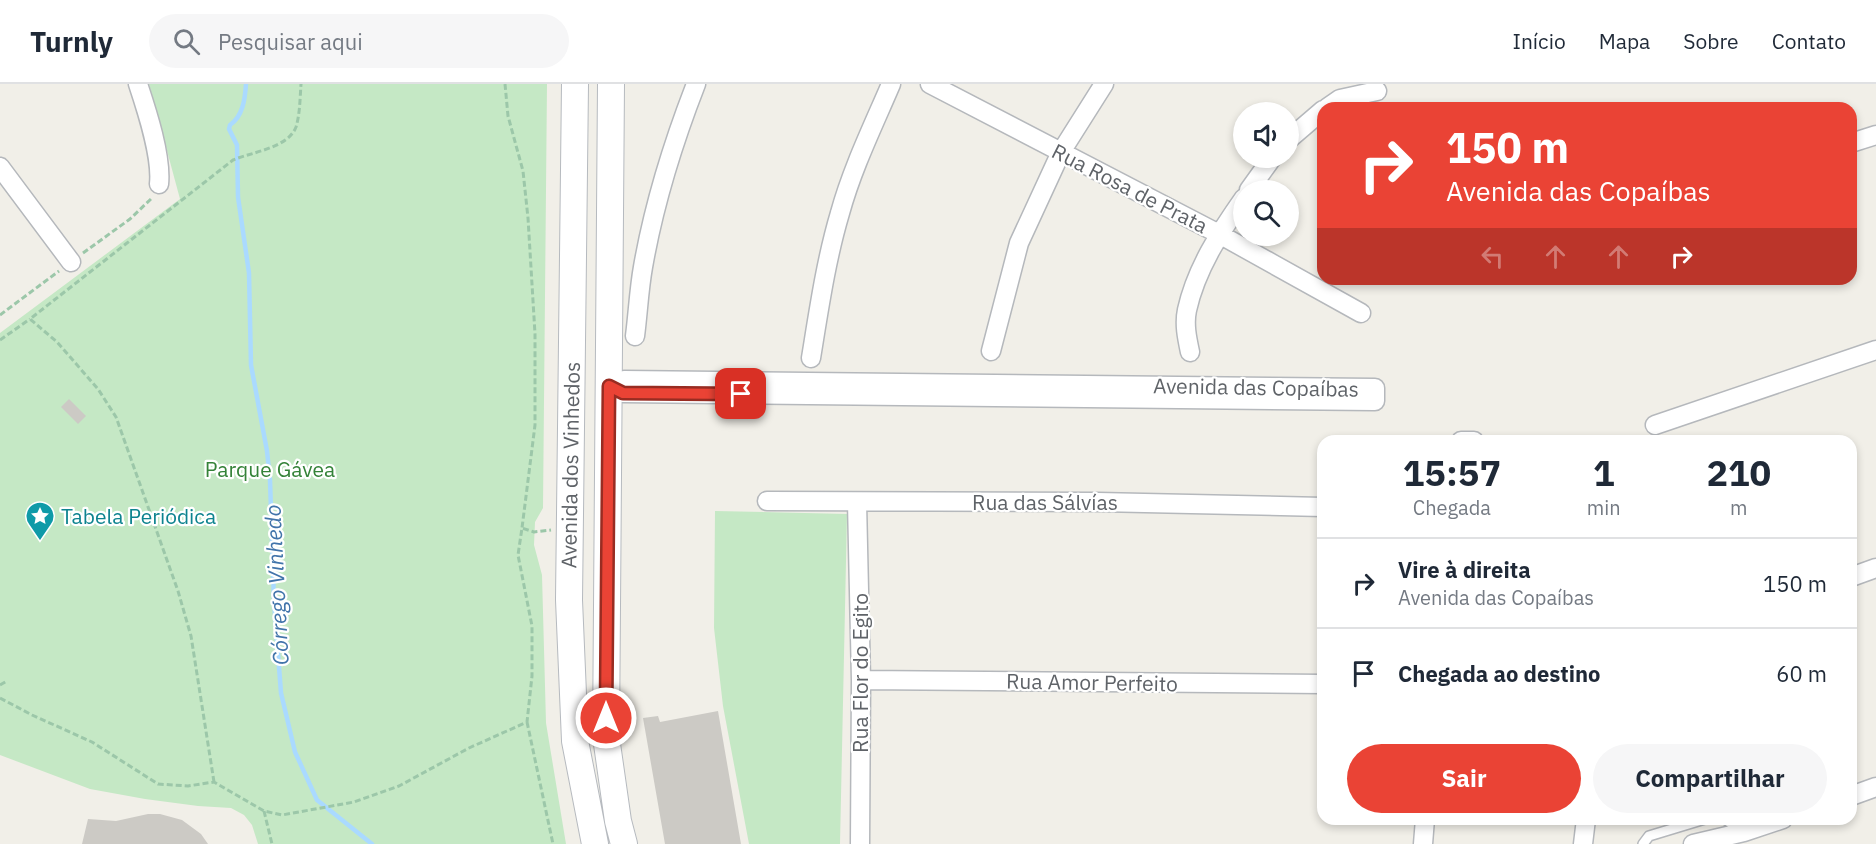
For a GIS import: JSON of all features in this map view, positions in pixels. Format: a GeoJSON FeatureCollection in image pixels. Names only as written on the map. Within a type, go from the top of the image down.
{"type":"FeatureCollection","features":[{"type":"Feature","properties":{"kind":"main road","name":"Avenida dos Vinhedos"},"geometry":{"type":"LineString","coordinates":[[575,84],[569,600],[575,741],[595,844]]}},
{"type":"Feature","properties":{"kind":"main road"},"geometry":{"type":"LineString","coordinates":[[589,84],[590,148],[593,153],[610,158]]}},
{"type":"Feature","properties":{"kind":"main road","name":"Avenida dos Vinhedos"},"geometry":{"type":"LineString","coordinates":[[611,84],[606,737],[618,821],[624,844]]}},
{"type":"Feature","properties":{"kind":"main road"},"geometry":{"type":"LineString","coordinates":[[570,523],[585,519],[584,631],[606,737]]}},
{"type":"Feature","properties":{"kind":"street"},"geometry":{"type":"LineString","coordinates":[[138,84],[160,172],[159,184]]}},
{"type":"Feature","properties":{"kind":"street"},"geometry":{"type":"LineString","coordinates":[[635,336],[643,267],[657,202],[696,84]]}},
{"type":"Feature","properties":{"kind":"street"},"geometry":{"type":"LineString","coordinates":[[811,358],[823,284],[840,211],[891,84]]}},
{"type":"Feature","properties":{"kind":"street","name":"Rua Rosa de Prata"},"geometry":{"type":"LineString","coordinates":[[930,84],[1219,234],[1361,313]]}},
{"type":"Feature","properties":{"kind":"street"},"geometry":{"type":"LineString","coordinates":[[991,351],[1019,243],[1061,152],[1104,84]]}},
{"type":"Feature","properties":{"kind":"street"},"geometry":{"type":"LineString","coordinates":[[1336,102],[1377,90]]}},
{"type":"Feature","properties":{"kind":"street"},"geometry":{"type":"LineString","coordinates":[[1299,131],[1317,116]]}},
{"type":"Feature","properties":{"kind":"street"},"geometry":{"type":"LineString","coordinates":[[1857,141],[1876,135]]}},
{"type":"Feature","properties":{"kind":"street"},"geometry":{"type":"LineString","coordinates":[[0,167],[71,262]]}},
{"type":"Feature","properties":{"kind":"street"},"geometry":{"type":"LineString","coordinates":[[1190,352],[1186,332],[1186,311],[1198,278],[1219,234],[1233,214]]}},
{"type":"Feature","properties":{"kind":"street"},"geometry":{"type":"LineString","coordinates":[[1655,425],[1876,350]]}},
{"type":"Feature","properties":{"kind":"street","name":"Avenida das Copaíbas"},"geometry":{"type":"LineString","coordinates":[[624,380],[1328,387],[1375,388],[1375,401],[671,394],[623,393],[609,386],[624,380]]}},
{"type":"Feature","properties":{"kind":"street","name":"Rua das Sálvías"},"geometry":{"type":"LineString","coordinates":[[767,501],[1098,502],[1317,507]]}},
{"type":"Feature","properties":{"kind":"street","name":"Rua Flor do Egito"},"geometry":{"type":"LineString","coordinates":[[857,502],[861,680],[860,844]]}},
{"type":"Feature","properties":{"kind":"street"},"geometry":{"type":"LineString","coordinates":[[1857,575],[1876,568]]}},
{"type":"Feature","properties":{"kind":"street","name":"Rua Amor Perfeito"},"geometry":{"type":"LineString","coordinates":[[861,680],[1317,684]]}},
{"type":"Feature","properties":{"kind":"street"},"geometry":{"type":"LineString","coordinates":[[1857,794],[1876,788]]}},
{"type":"Feature","properties":{"kind":"street"},"geometry":{"type":"LineString","coordinates":[[1423,844],[1425,825]]}},
{"type":"Feature","properties":{"kind":"street"},"geometry":{"type":"LineString","coordinates":[[1583,844],[1585,825]]}},
{"type":"Feature","properties":{"kind":"street"},"geometry":{"type":"LineString","coordinates":[[1693,844],[1765,825]]}},
{"type":"Feature","properties":{"kind":"lane"},"geometry":{"type":"LineString","coordinates":[[1643,844],[1649,836],[1685,825]]}},
{"type":"Feature","properties":{"kind":"lane"},"geometry":{"type":"LineString","coordinates":[[1734,825],[1744,832]]}},
{"type":"Feature","properties":{"kind":"path"},"geometry":{"type":"LineString","coordinates":[[0,340],[233,160],[283,141],[295,130],[301,84]]}},
{"type":"Feature","properties":{"kind":"path"},"geometry":{"type":"LineString","coordinates":[[505,84],[508,116],[523,171],[535,334],[535,425],[518,555],[532,626],[532,676],[527,722],[553,844]]}},
{"type":"Feature","properties":{"kind":"path"},"geometry":{"type":"LineString","coordinates":[[0,315],[130,219],[153,198],[159,184]]}},
{"type":"Feature","properties":{"kind":"path"},"geometry":{"type":"LineString","coordinates":[[30,319],[57,342],[98,389],[116,417],[178,591],[191,636],[214,782]]}},
{"type":"Feature","properties":{"kind":"path"},"geometry":{"type":"LineString","coordinates":[[522,528],[534,532],[570,523]]}},
{"type":"Feature","properties":{"kind":"path"},"geometry":{"type":"LineString","coordinates":[[0,685],[7,681]]}},
{"type":"Feature","properties":{"kind":"path"},"geometry":{"type":"LineString","coordinates":[[0,698],[92,742],[158,784],[188,786],[214,782],[264,811],[282,815],[354,802],[399,786],[470,748],[527,722]]}},
{"type":"Feature","properties":{"kind":"path"},"geometry":{"type":"LineString","coordinates":[[264,811],[272,844]]}},
{"type":"Feature","properties":{"kind":"green space","name":"Parque Gávea"},"geometry":{"type":"Polygon","coordinates":[[[149,84],[547,84],[543,508],[535,522],[534,545],[542,575],[546,723],[566,844],[258,844],[252,825],[244,815],[231,808],[145,799],[90,789],[0,755],[0,333],[180,199],[149,84]]]}},
{"type":"Feature","properties":{"kind":"green space"},"geometry":{"type":"Polygon","coordinates":[[[715,511],[847,514],[840,844],[749,844],[723,706],[714,628],[715,511]]]}},
{"type":"Feature","properties":{"kind":"building"},"geometry":{"type":"Polygon","coordinates":[[[69,399],[86,416],[78,424],[61,407],[69,399]]]}},
{"type":"Feature","properties":{"kind":"building"},"geometry":{"type":"Polygon","coordinates":[[[718,711],[741,844],[665,844],[643,718],[658,716],[660,722],[718,711]]]}},
{"type":"Feature","properties":{"kind":"building"},"geometry":{"type":"Polygon","coordinates":[[[148,814],[160,814],[182,820],[201,834],[208,844],[82,844],[88,819],[116,821],[148,814]]]}},
{"type":"Feature","properties":{"kind":"waterway","name":"Córrego Vinhedo"},"geometry":{"type":"LineString","coordinates":[[246,84],[241,112],[229,129],[237,145],[238,197],[249,273],[251,365],[270,480],[274,601],[281,693],[295,752],[317,800],[372,844]]}},
{"type":"Feature","properties":{"kind":"place","name":"Tabela Periódica"},"geometry":{"type":"Point","coordinates":[40,542]}},
{"type":"Feature","properties":{"kind":"route"},"geometry":{"type":"LineString","coordinates":[[606,718],[609,386],[623,393],[741,394]]}}]}
